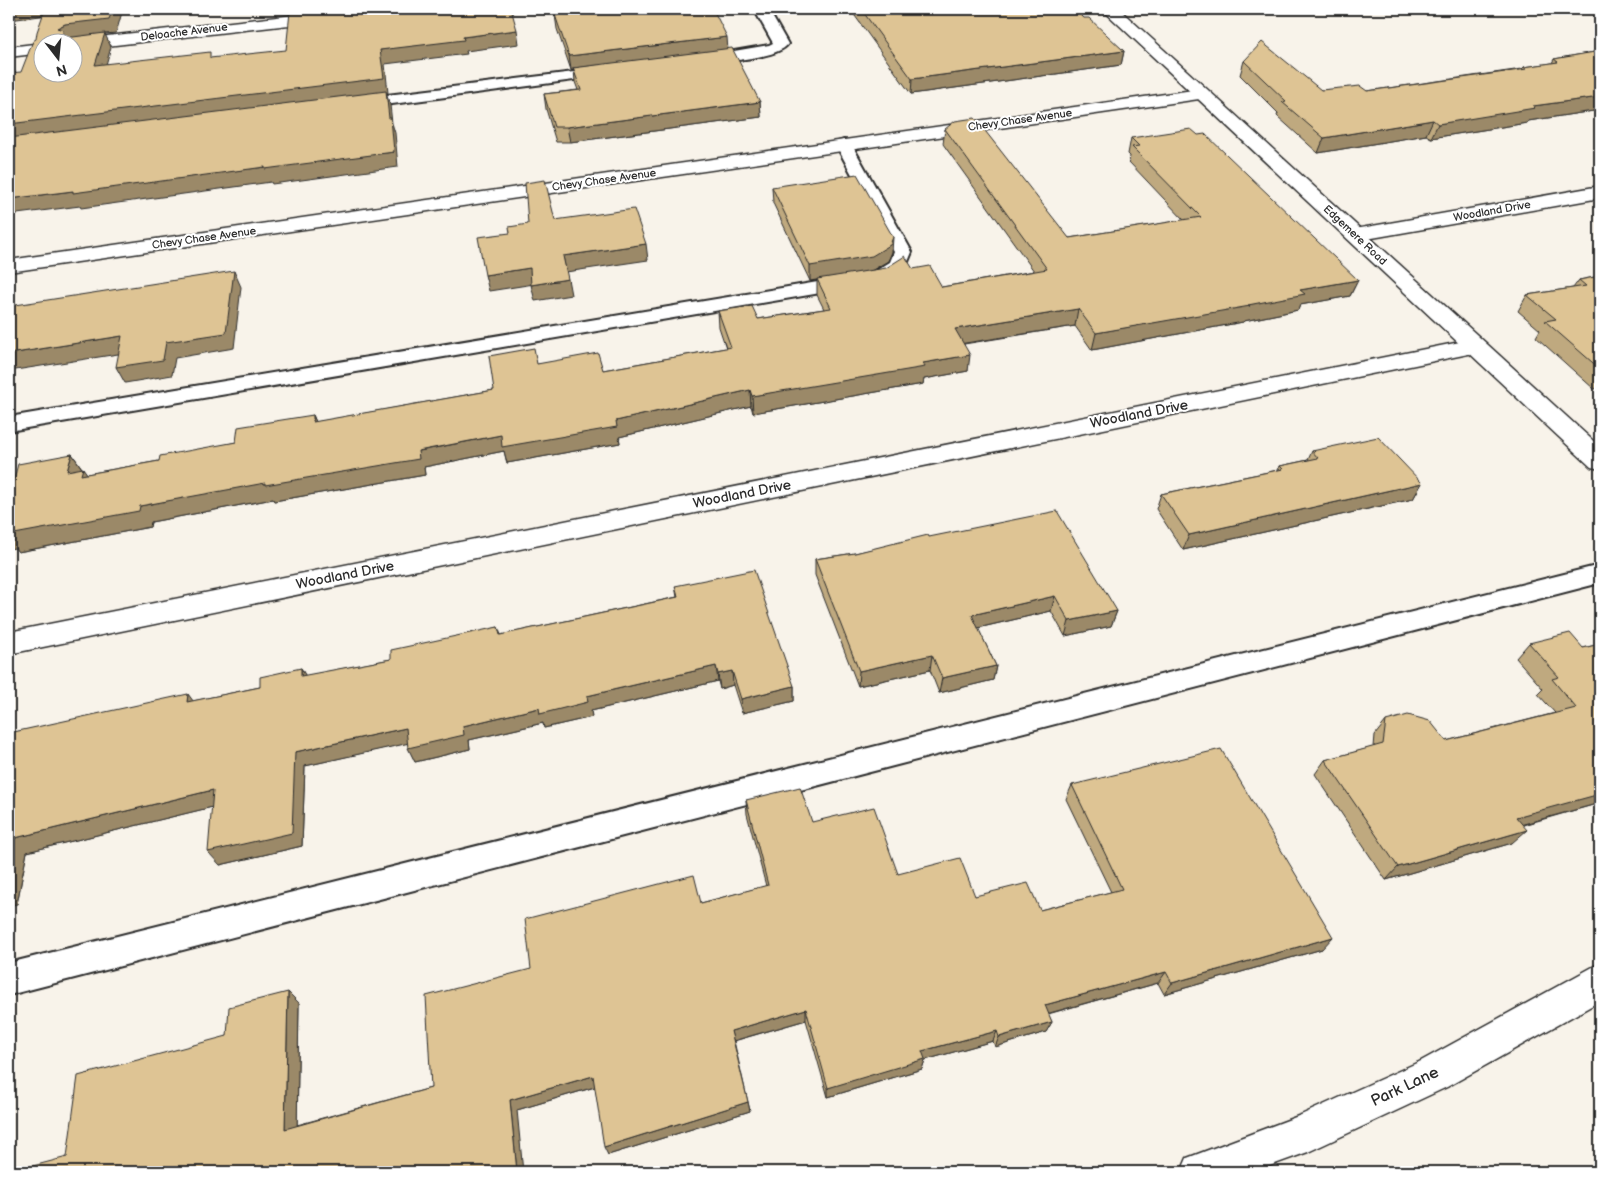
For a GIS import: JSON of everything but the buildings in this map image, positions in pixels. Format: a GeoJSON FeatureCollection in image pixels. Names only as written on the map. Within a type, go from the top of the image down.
{"type":"FeatureCollection","features":[{"type":"Feature","properties":{"kind":"street","name":"Deloache Avenue"},"geometry":{"type":"LineString","coordinates":[[82,44],[384,9]]}},
{"type":"Feature","properties":{"kind":"street","name":"Edgemere Road"},"geometry":{"type":"LineString","coordinates":[[1110,9],[1600,461]]}},
{"type":"Feature","properties":{"kind":"street"},"geometry":{"type":"LineString","coordinates":[[9,52],[32,49]]}},
{"type":"Feature","properties":{"kind":"street","name":"Chevy Chase Avenue"},"geometry":{"type":"LineString","coordinates":[[9,266],[1200,94]]}},
{"type":"Feature","properties":{"kind":"street","name":"Woodland Drive"},"geometry":{"type":"LineString","coordinates":[[1355,235],[1600,192]]}},
{"type":"Feature","properties":{"kind":"street","name":"Woodland Drive"},"geometry":{"type":"LineString","coordinates":[[9,643],[1475,346]]}},
{"type":"Feature","properties":{"kind":"street","name":"Park Lane"},"geometry":{"type":"LineString","coordinates":[[1201,1172],[1308,1132],[1434,1074],[1600,980]]}},
{"type":"Feature","properties":{"kind":"lane"},"geometry":{"type":"LineString","coordinates":[[693,61],[773,49],[781,44],[762,9]]}},
{"type":"Feature","properties":{"kind":"lane"},"geometry":{"type":"LineString","coordinates":[[344,105],[625,70]]}},
{"type":"Feature","properties":{"kind":"lane"},"geometry":{"type":"LineString","coordinates":[[9,424],[878,278],[898,265],[903,252],[844,145]]}},
{"type":"Feature","properties":{"kind":"lane"},"geometry":{"type":"LineString","coordinates":[[9,979],[1600,574]]}}]}
